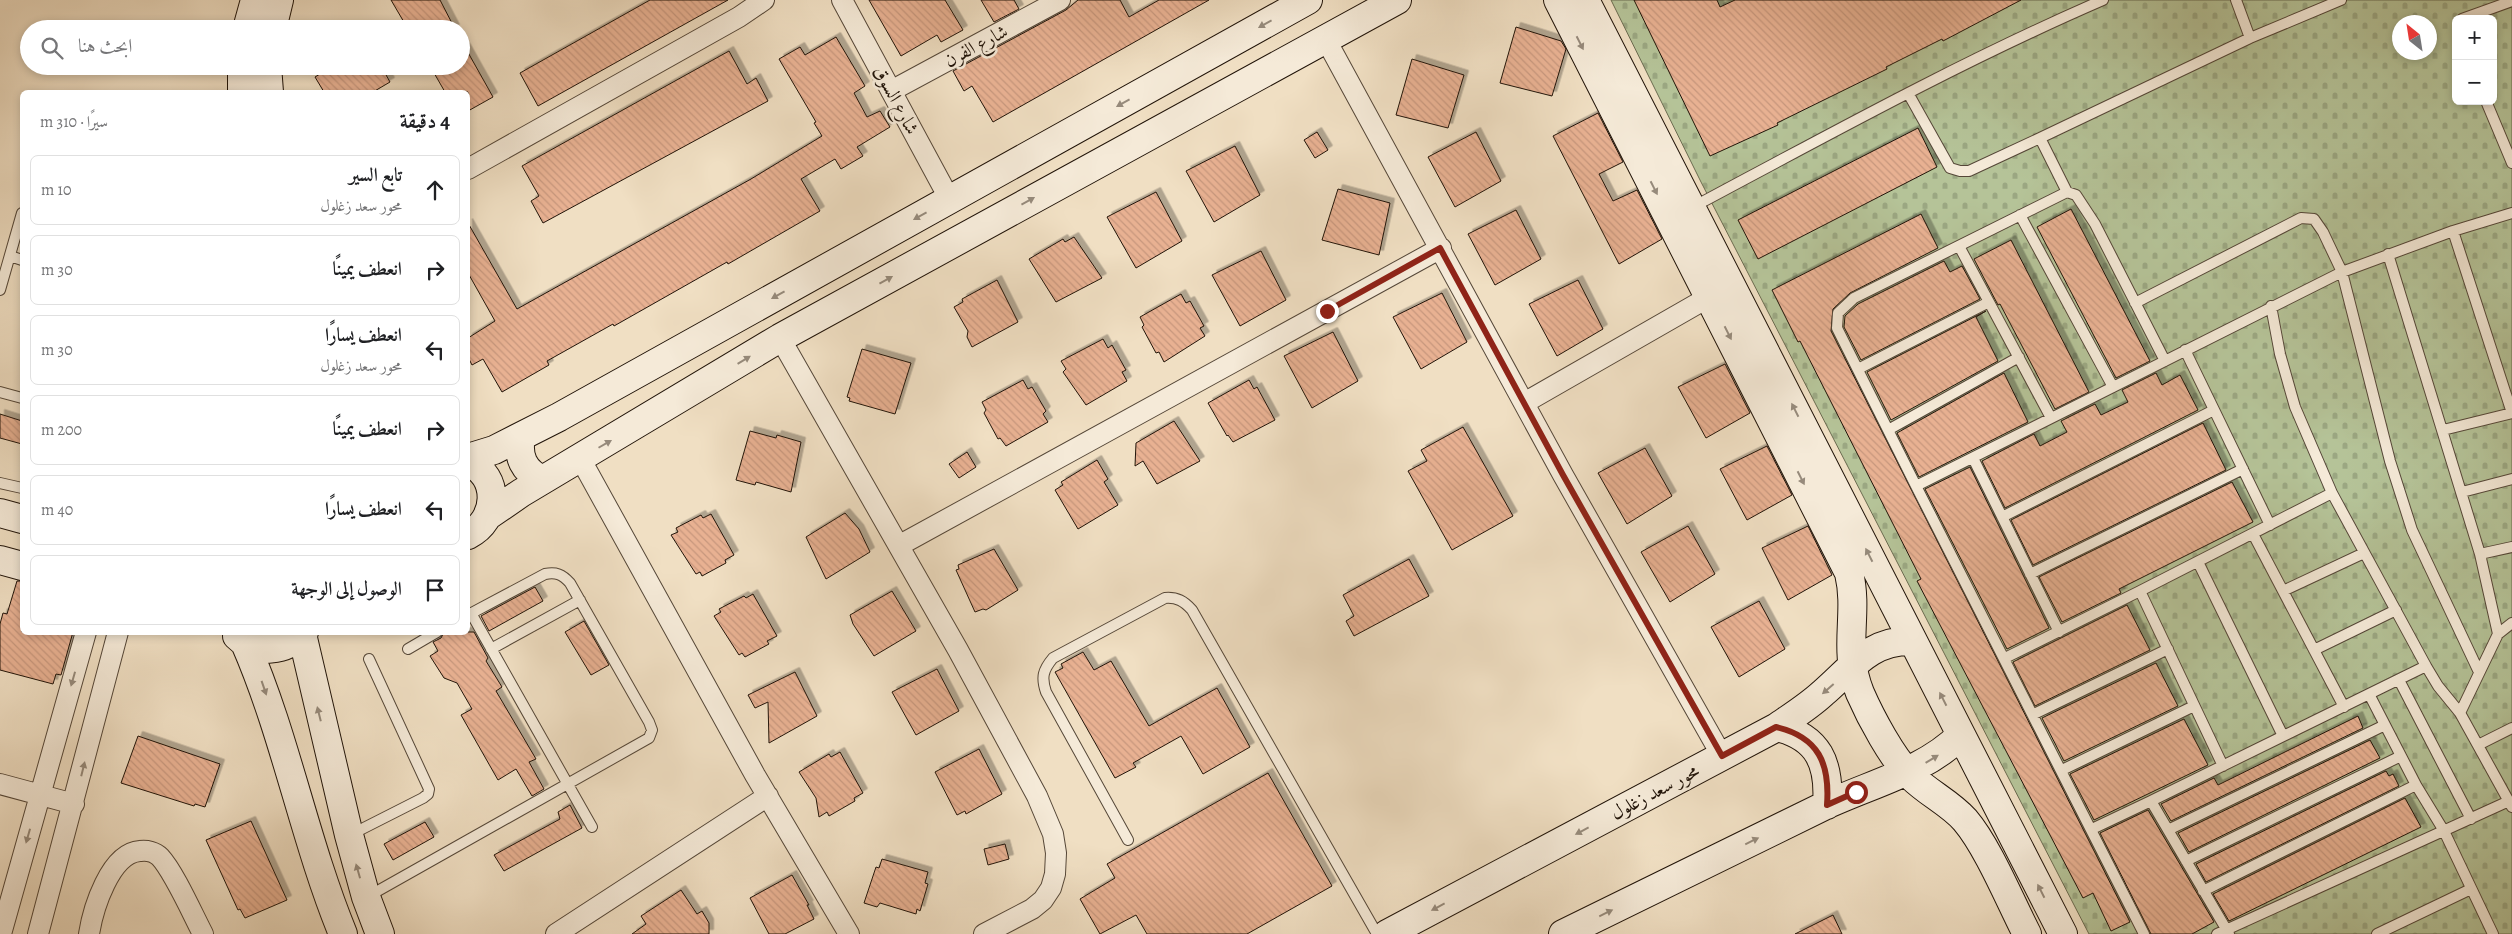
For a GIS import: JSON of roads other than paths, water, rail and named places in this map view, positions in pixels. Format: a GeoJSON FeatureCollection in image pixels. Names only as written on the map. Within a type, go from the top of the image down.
{"type":"FeatureCollection","features":[{"type":"Feature","properties":{"kind":"main road"},"geometry":{"type":"LineString","coordinates":[[249,20],[255,0]]}},
{"type":"Feature","properties":{"kind":"main road"},"geometry":{"type":"LineString","coordinates":[[274,20],[279,0]]}},
{"type":"Feature","properties":{"kind":"main road"},"geometry":{"type":"LineString","coordinates":[[470,457],[520,437],[1308,0]]}},
{"type":"Feature","properties":{"kind":"main road"},"geometry":{"type":"LineString","coordinates":[[489,515],[542,480],[780,338],[1397,0]]}},
{"type":"Feature","properties":{"kind":"main road"},"geometry":{"type":"LineString","coordinates":[[1558,0],[1849,573],[1854,599],[1850,633],[1852,667],[1861,694],[1895,756],[1906,771],[1955,811],[1972,829],[2027,934]]}},
{"type":"Feature","properties":{"kind":"main road"},"geometry":{"type":"LineString","coordinates":[[1585,0],[2063,934]]}},
{"type":"Feature","properties":{"kind":"main road"},"geometry":{"type":"LineString","coordinates":[[242,75],[242,90]]}},
{"type":"Feature","properties":{"kind":"main road"},"geometry":{"type":"LineString","coordinates":[[268,75],[269,90]]}},
{"type":"Feature","properties":{"kind":"main road"},"geometry":{"type":"LineString","coordinates":[[520,437],[522,463],[527,471],[542,480]]}},
{"type":"Feature","properties":{"kind":"main road"},"geometry":{"type":"LineString","coordinates":[[470,463],[478,469],[490,485],[492,504],[489,515],[483,524],[470,534]]}},
{"type":"Feature","properties":{"kind":"main road"},"geometry":{"type":"LineString","coordinates":[[0,513],[20,518]]}},
{"type":"Feature","properties":{"kind":"main road"},"geometry":{"type":"LineString","coordinates":[[0,560],[20,565]]}},
{"type":"Feature","properties":{"kind":"main road"},"geometry":{"type":"LineString","coordinates":[[237,636],[269,650],[293,642],[301,635]]}},
{"type":"Feature","properties":{"kind":"main road"},"geometry":{"type":"LineString","coordinates":[[303,635],[349,835],[366,897],[380,934]]}},
{"type":"Feature","properties":{"kind":"main road"},"geometry":{"type":"LineString","coordinates":[[237,636],[272,712],[290,776],[343,934]]}},
{"type":"Feature","properties":{"kind":"main road","name":"محور سعد زغلول"},"geometry":{"type":"LineString","coordinates":[[1387,934],[1776,727],[1816,699],[1862,657],[1879,646],[1899,640],[1912,641]]}},
{"type":"Feature","properties":{"kind":"main road"},"geometry":{"type":"LineString","coordinates":[[1776,727],[1794,731],[1809,741],[1820,755],[1826,772],[1827,805]]}},
{"type":"Feature","properties":{"kind":"main road"},"geometry":{"type":"LineString","coordinates":[[1562,934],[1827,805],[1936,757],[1961,735]]}},
{"type":"Feature","properties":{"kind":"street"},"geometry":{"type":"LineString","coordinates":[[470,168],[739,17],[764,0]]}},
{"type":"Feature","properties":{"kind":"street","name":"شارع السوق"},"geometry":{"type":"LineString","coordinates":[[842,0],[950,200]]}},
{"type":"Feature","properties":{"kind":"street","name":"شارع الفرن"},"geometry":{"type":"LineString","coordinates":[[891,91],[1060,0]]}},
{"type":"Feature","properties":{"kind":"street"},"geometry":{"type":"LineString","coordinates":[[1325,38],[1524,403],[1722,756]]}},
{"type":"Feature","properties":{"kind":"street"},"geometry":{"type":"LineString","coordinates":[[900,546],[1440,248]]}},
{"type":"Feature","properties":{"kind":"street"},"geometry":{"type":"LineString","coordinates":[[1524,403],[1709,297]]}},
{"type":"Feature","properties":{"kind":"street"},"geometry":{"type":"LineString","coordinates":[[780,338],[867,494],[900,546],[1037,796],[1053,834],[1056,853],[1052,888],[1043,900],[1032,909],[984,934]]}},
{"type":"Feature","properties":{"kind":"street"},"geometry":{"type":"LineString","coordinates":[[580,458],[768,796],[849,934]]}},
{"type":"Feature","properties":{"kind":"street"},"geometry":{"type":"LineString","coordinates":[[0,934],[85,635]]}},
{"type":"Feature","properties":{"kind":"street"},"geometry":{"type":"LineString","coordinates":[[38,934],[117,635]]}},
{"type":"Feature","properties":{"kind":"street"},"geometry":{"type":"LineString","coordinates":[[0,784],[74,804]]}},
{"type":"Feature","properties":{"kind":"street"},"geometry":{"type":"LineString","coordinates":[[556,934],[768,796]]}},
{"type":"Feature","properties":{"kind":"street"},"geometry":{"type":"LineString","coordinates":[[89,934],[94,906],[106,882],[122,860],[133,851],[147,850],[160,856],[168,868],[203,934]]}},
{"type":"Feature","properties":{"kind":"lane"},"geometry":{"type":"LineString","coordinates":[[1692,208],[1908,93],[2006,44],[2103,0]]}},
{"type":"Feature","properties":{"kind":"lane"},"geometry":{"type":"LineString","coordinates":[[2236,0],[2250,38]]}},
{"type":"Feature","properties":{"kind":"lane"},"geometry":{"type":"LineString","coordinates":[[1908,93],[1950,168],[1969,171],[2250,38],[2341,0]]}},
{"type":"Feature","properties":{"kind":"lane"},"geometry":{"type":"LineString","coordinates":[[2473,15],[2512,0]]}},
{"type":"Feature","properties":{"kind":"lane"},"geometry":{"type":"LineString","coordinates":[[2488,105],[2512,163]]}},
{"type":"Feature","properties":{"kind":"lane"},"geometry":{"type":"LineString","coordinates":[[2040,138],[2067,192]]}},
{"type":"Feature","properties":{"kind":"lane"},"geometry":{"type":"LineString","coordinates":[[2144,934],[1837,328],[1838,313],[1854,298],[2067,192],[2076,195],[2095,224],[2165,361]]}},
{"type":"Feature","properties":{"kind":"lane"},"geometry":{"type":"LineString","coordinates":[[1916,486],[2342,272],[2453,231],[2512,213]]}},
{"type":"Feature","properties":{"kind":"lane"},"geometry":{"type":"LineString","coordinates":[[2020,215],[2113,387]]}},
{"type":"Feature","properties":{"kind":"lane"},"geometry":{"type":"LineString","coordinates":[[2135,303],[2301,218],[2314,219],[2342,272],[2390,460],[2412,530],[2478,670]]}},
{"type":"Feature","properties":{"kind":"lane"},"geometry":{"type":"LineString","coordinates":[[0,290],[20,220]]}},
{"type":"Feature","properties":{"kind":"lane"},"geometry":{"type":"LineString","coordinates":[[2443,430],[2512,413],[2453,231]]}},
{"type":"Feature","properties":{"kind":"lane"},"geometry":{"type":"LineString","coordinates":[[1959,246],[2051,418]]}},
{"type":"Feature","properties":{"kind":"lane"},"geometry":{"type":"LineString","coordinates":[[2388,254],[2480,554],[2498,634]]}},
{"type":"Feature","properties":{"kind":"lane"},"geometry":{"type":"LineString","coordinates":[[10,256],[20,259]]}},
{"type":"Feature","properties":{"kind":"lane"},"geometry":{"type":"LineString","coordinates":[[1858,369],[1989,302]]}},
{"type":"Feature","properties":{"kind":"lane"},"geometry":{"type":"LineString","coordinates":[[2151,801],[2203,891],[2224,933],[2444,831],[2511,804],[2460,713],[2438,686],[2426,666],[2332,493],[2294,407],[2280,354],[2271,306]]}},
{"type":"Feature","properties":{"kind":"lane"},"geometry":{"type":"LineString","coordinates":[[2185,350],[2270,525]]}},
{"type":"Feature","properties":{"kind":"lane"},"geometry":{"type":"LineString","coordinates":[[1888,430],[2019,357]]}},
{"type":"Feature","properties":{"kind":"lane"},"geometry":{"type":"LineString","coordinates":[[0,392],[20,397]]}},
{"type":"Feature","properties":{"kind":"lane"},"geometry":{"type":"LineString","coordinates":[[2002,517],[2214,410]]}},
{"type":"Feature","properties":{"kind":"lane"},"geometry":{"type":"LineString","coordinates":[[1973,458],[2059,632]]}},
{"type":"Feature","properties":{"kind":"lane"},"geometry":{"type":"LineString","coordinates":[[2030,574],[2243,469]]}},
{"type":"Feature","properties":{"kind":"lane"},"geometry":{"type":"LineString","coordinates":[[2462,492],[2512,479]]}},
{"type":"Feature","properties":{"kind":"lane"},"geometry":{"type":"LineString","coordinates":[[0,483],[20,488]]}},
{"type":"Feature","properties":{"kind":"lane"},"geometry":{"type":"LineString","coordinates":[[2005,658],[2140,592],[2332,493]]}},
{"type":"Feature","properties":{"kind":"lane"},"geometry":{"type":"LineString","coordinates":[[2253,534],[2344,707]]}},
{"type":"Feature","properties":{"kind":"lane"},"geometry":{"type":"LineString","coordinates":[[2480,554],[2512,547]]}},
{"type":"Feature","properties":{"kind":"lane"},"geometry":{"type":"LineString","coordinates":[[2283,591],[2364,553]]}},
{"type":"Feature","properties":{"kind":"lane"},"geometry":{"type":"LineString","coordinates":[[2198,562],[2283,736]]}},
{"type":"Feature","properties":{"kind":"lane"},"geometry":{"type":"LineString","coordinates":[[366,897],[643,743],[649,738],[652,730],[580,600],[563,576],[554,572],[545,574],[470,613]]}},
{"type":"Feature","properties":{"kind":"lane"},"geometry":{"type":"LineString","coordinates":[[2140,592],[2223,766]]}},
{"type":"Feature","properties":{"kind":"lane"},"geometry":{"type":"LineString","coordinates":[[1128,840],[1046,692],[1042,678],[1045,667],[1053,658],[1165,598],[1173,597],[1187,604],[1192,610],[1377,934]]}},
{"type":"Feature","properties":{"kind":"lane"},"geometry":{"type":"LineString","coordinates":[[491,649],[580,600]]}},
{"type":"Feature","properties":{"kind":"lane"},"geometry":{"type":"LineString","coordinates":[[2314,650],[2396,610]]}},
{"type":"Feature","properties":{"kind":"lane"},"geometry":{"type":"LineString","coordinates":[[470,616],[592,827]]}},
{"type":"Feature","properties":{"kind":"lane"},"geometry":{"type":"LineString","coordinates":[[2460,713],[2478,670],[2498,634],[2512,623]]}},
{"type":"Feature","properties":{"kind":"lane"},"geometry":{"type":"LineString","coordinates":[[408,649],[432,635]]}},
{"type":"Feature","properties":{"kind":"lane"},"geometry":{"type":"LineString","coordinates":[[2034,714],[2168,649]]}},
{"type":"Feature","properties":{"kind":"lane"},"geometry":{"type":"LineString","coordinates":[[349,835],[423,798],[428,794],[429,789],[369,659]]}},
{"type":"Feature","properties":{"kind":"lane"},"geometry":{"type":"LineString","coordinates":[[2092,830],[2426,666]]}},
{"type":"Feature","properties":{"kind":"lane"},"geometry":{"type":"LineString","coordinates":[[2399,680],[2471,819]]}},
{"type":"Feature","properties":{"kind":"lane"},"geometry":{"type":"LineString","coordinates":[[2369,694],[2416,785],[2444,831],[2493,934]]}},
{"type":"Feature","properties":{"kind":"lane"},"geometry":{"type":"LineString","coordinates":[[2062,770],[2194,706]]}},
{"type":"Feature","properties":{"kind":"lane"},"geometry":{"type":"LineString","coordinates":[[2168,830],[2385,725]]}},
{"type":"Feature","properties":{"kind":"lane"},"geometry":{"type":"LineString","coordinates":[[2478,745],[2512,728]]}},
{"type":"Feature","properties":{"kind":"lane"},"geometry":{"type":"LineString","coordinates":[[2186,861],[2401,756]]}},
{"type":"Feature","properties":{"kind":"lane"},"geometry":{"type":"LineString","coordinates":[[2203,891],[2416,785]]}},
{"type":"Feature","properties":{"kind":"lane"},"geometry":{"type":"LineString","coordinates":[[2377,934],[2471,889]]}}]}
